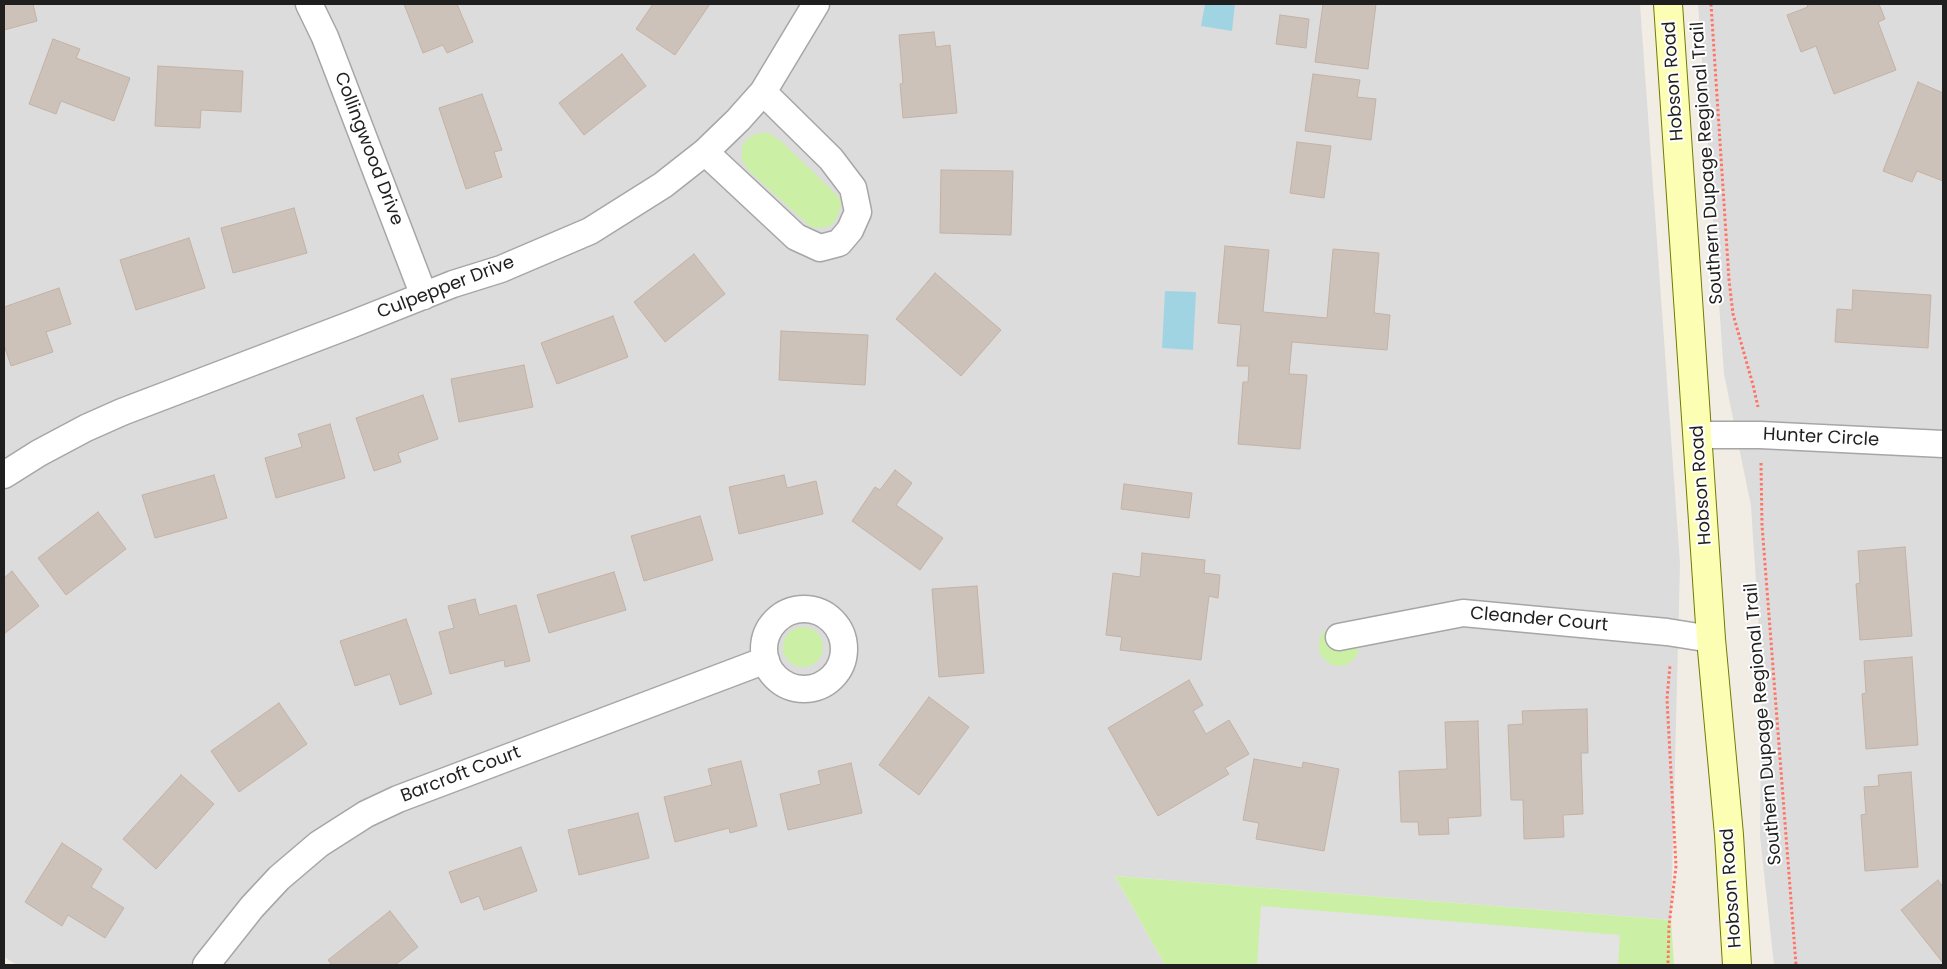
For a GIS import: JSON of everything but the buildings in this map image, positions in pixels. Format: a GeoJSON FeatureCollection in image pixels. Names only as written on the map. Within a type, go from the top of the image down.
{"type":"FeatureCollection","features":[{"type":"Feature","properties":{"kind":"main road","name":"Hobson Road"},"geometry":{"type":"LineString","coordinates":[[1668,4],[1699,434],[1711,639],[1729,835],[1738,965]]}},
{"type":"Feature","properties":{"kind":"street","name":"Collingwood Drive"},"geometry":{"type":"LineString","coordinates":[[309,4],[325,37],[424,296]]}},
{"type":"Feature","properties":{"kind":"street","name":"Culpepper Drive"},"geometry":{"type":"LineString","coordinates":[[4,475],[63,440],[122,412],[453,284],[501,269],[590,231],[640,201],[705,152],[738,120],[763,92],[816,4]]}},
{"type":"Feature","properties":{"kind":"street"},"geometry":{"type":"LineString","coordinates":[[705,152],[796,237],[820,248],[839,243],[850,230],[858,212],[853,188],[832,159],[763,92]]}},
{"type":"Feature","properties":{"kind":"street","name":"Hunter Circle"},"geometry":{"type":"LineString","coordinates":[[1699,434],[1943,444]]}},
{"type":"Feature","properties":{"kind":"street","name":"Cleander Court"},"geometry":{"type":"LineString","coordinates":[[1339,637],[1463,613],[1668,632],[1711,639]]}},
{"type":"Feature","properties":{"kind":"street","name":"Barcroft Court"},"geometry":{"type":"LineString","coordinates":[[206,965],[252,906],[280,878],[319,844],[366,814],[407,796],[766,660]]}},
{"type":"Feature","properties":{"kind":"path","name":"Southern Dupage Regional Trail"},"geometry":{"type":"LineString","coordinates":[[1711,4],[1729,280],[1733,314],[1754,385],[1758,408]]}},
{"type":"Feature","properties":{"kind":"path","name":"Southern Dupage Regional Trail"},"geometry":{"type":"LineString","coordinates":[[1761,480],[1762,525],[1796,965]]}},
{"type":"Feature","properties":{"kind":"path"},"geometry":{"type":"LineString","coordinates":[[1668,963],[1669,926],[1676,866],[1667,699],[1670,665]]}},
{"type":"Feature","properties":{"kind":"shaded area"},"geometry":{"type":"Polygon","coordinates":[[[4,4],[1640,4],[1680,563],[1671,920],[1115,876],[1165,965],[17,965],[4,957],[4,4]]]}},
{"type":"Feature","properties":{"kind":"shaded area"},"geometry":{"type":"Polygon","coordinates":[[[1698,4],[1943,4],[1943,965],[1774,965],[1760,836],[1762,674],[1751,506],[1724,374],[1698,4]]]}},
{"type":"Feature","properties":{"kind":"shaded area"},"geometry":{"type":"Polygon","coordinates":[[[1261,906],[1620,935],[1618,965],[1257,965],[1261,906]]]}},
{"type":"Feature","properties":{"kind":"green space"},"geometry":{"type":"Polygon","coordinates":[[[761,133],[769,133],[781,141],[839,197],[841,205],[839,212],[836,220],[830,226],[811,227],[749,171],[742,160],[742,147],[746,140],[761,133]]]}},
{"type":"Feature","properties":{"kind":"green space"},"geometry":{"type":"Polygon","coordinates":[[[1334,626],[1359,642],[1358,653],[1347,665],[1336,666],[1330,664],[1319,652],[1321,636],[1324,631],[1334,626]]]}},
{"type":"Feature","properties":{"kind":"green space"},"geometry":{"type":"Polygon","coordinates":[[[799,627],[807,627],[814,630],[820,636],[823,647],[820,658],[814,664],[807,667],[799,667],[792,664],[786,658],[783,651],[783,643],[786,636],[792,630],[799,627]]]}},
{"type":"Feature","properties":{"kind":"green space"},"geometry":{"type":"Polygon","coordinates":[[[1115,876],[1671,920],[1674,965],[1165,965],[1115,876]]]}},
{"type":"Feature","properties":{"kind":"water"},"geometry":{"type":"Polygon","coordinates":[[[1205,4],[1235,4],[1232,31],[1201,26],[1205,4]]]}},
{"type":"Feature","properties":{"kind":"water"},"geometry":{"type":"Polygon","coordinates":[[[1165,291],[1196,292],[1193,350],[1162,348],[1165,291]]]}}]}
